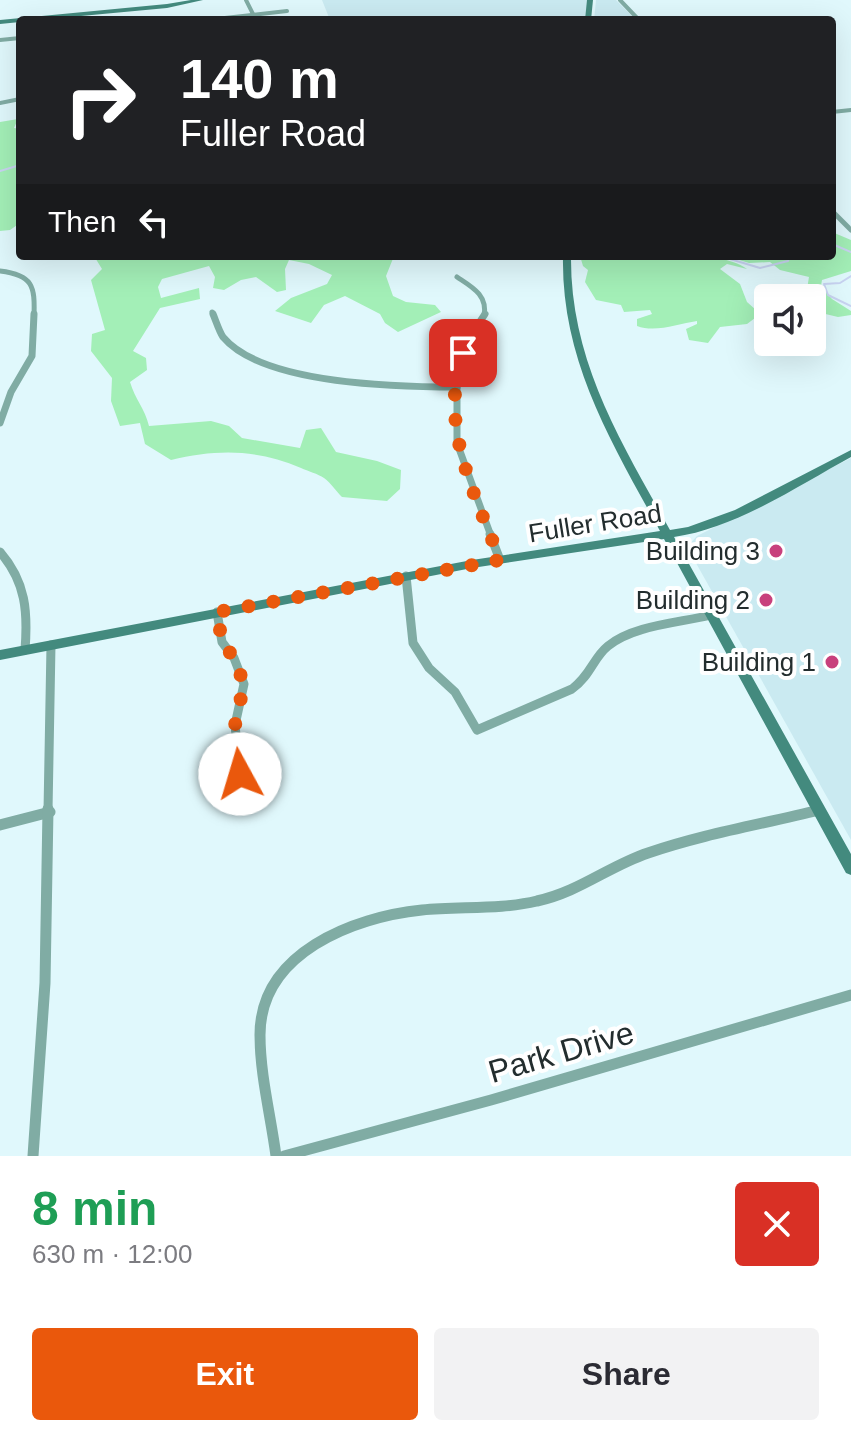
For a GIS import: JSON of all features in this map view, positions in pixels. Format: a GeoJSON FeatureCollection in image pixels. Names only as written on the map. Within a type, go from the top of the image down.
{"type":"FeatureCollection","features":[{"type":"Feature","properties":{"kind":"main road"},"geometry":{"type":"LineString","coordinates":[[70,16],[200,0]]}},
{"type":"Feature","properties":{"kind":"main road"},"geometry":{"type":"LineString","coordinates":[[567,260],[571,315],[591,387],[617,445],[851,868]]}},
{"type":"Feature","properties":{"kind":"main road","name":"Fuller Road"},"geometry":{"type":"LineString","coordinates":[[0,655],[406,576],[667,535],[719,522],[851,453]]}},
{"type":"Feature","properties":{"kind":"street"},"geometry":{"type":"LineString","coordinates":[[620,0],[635,16]]}},
{"type":"Feature","properties":{"kind":"street"},"geometry":{"type":"LineString","coordinates":[[265,16],[287,11]]}},
{"type":"Feature","properties":{"kind":"street"},"geometry":{"type":"LineString","coordinates":[[836,215],[851,230]]}},
{"type":"Feature","properties":{"kind":"street"},"geometry":{"type":"LineString","coordinates":[[0,271],[26,279],[35,293],[32,356],[3,408],[0,423]]}},
{"type":"Feature","properties":{"kind":"street"},"geometry":{"type":"LineString","coordinates":[[457,277],[480,293],[486,307],[484,318],[463,353],[457,370],[458,450],[500,560]]}},
{"type":"Feature","properties":{"kind":"street"},"geometry":{"type":"LineString","coordinates":[[212,312],[213,322],[221,335],[266,364],[323,380],[457,387]]}},
{"type":"Feature","properties":{"kind":"street"},"geometry":{"type":"LineString","coordinates":[[0,552],[16,571],[26,594],[25,650]]}},
{"type":"Feature","properties":{"kind":"street"},"geometry":{"type":"LineString","coordinates":[[406,576],[413,643],[429,668],[455,692],[477,730],[572,689],[586,679],[605,648],[623,636],[711,615]]}},
{"type":"Feature","properties":{"kind":"street"},"geometry":{"type":"LineString","coordinates":[[217,612],[222,642],[234,658],[244,684],[235,725],[240,774]]}},
{"type":"Feature","properties":{"kind":"street"},"geometry":{"type":"LineString","coordinates":[[33,1156],[45,983],[51,645]]}},
{"type":"Feature","properties":{"kind":"street"},"geometry":{"type":"LineString","coordinates":[[276,1156],[260,1034],[267,998],[279,975],[294,958],[337,932],[362,923],[419,910],[535,902],[580,888],[646,853],[819,810]]}},
{"type":"Feature","properties":{"kind":"street"},"geometry":{"type":"LineString","coordinates":[[0,825],[50,812]]}},
{"type":"Feature","properties":{"kind":"street","name":"Park Drive"},"geometry":{"type":"LineString","coordinates":[[284,1156],[491,1100],[851,995]]}},
{"type":"Feature","properties":{"kind":"shaded area"},"geometry":{"type":"Polygon","coordinates":[[[322,0],[590,0],[588,16],[328,16],[322,0]]]}},
{"type":"Feature","properties":{"kind":"shaded area"},"geometry":{"type":"Polygon","coordinates":[[[596,0],[616,0],[632,16],[594,16],[596,0]]]}},
{"type":"Feature","properties":{"kind":"shaded area"},"geometry":{"type":"Polygon","coordinates":[[[851,458],[851,840],[687,547],[697,536],[851,458]]]}},
{"type":"Feature","properties":{"kind":"green space"},"geometry":{"type":"Polygon","coordinates":[[[16,119],[16,226],[0,231],[0,122],[16,119]]]}},
{"type":"Feature","properties":{"kind":"green space"},"geometry":{"type":"Polygon","coordinates":[[[836,234],[851,240],[851,271],[822,280],[821,284],[808,284],[809,277],[780,270],[770,262],[739,260],[836,260],[836,234]]]}},
{"type":"Feature","properties":{"kind":"green space"},"geometry":{"type":"Polygon","coordinates":[[[96,260],[289,260],[285,269],[286,290],[277,292],[256,277],[241,280],[224,290],[213,288],[215,277],[209,266],[162,279],[158,287],[161,298],[199,288],[200,299],[160,308],[133,351],[146,358],[147,370],[130,382],[149,426],[211,421],[229,426],[242,438],[300,448],[306,430],[321,428],[336,452],[401,470],[400,489],[387,501],[342,497],[319,475],[253,454],[205,454],[171,460],[145,444],[140,423],[120,426],[111,401],[112,378],[91,351],[92,334],[105,330],[91,280],[102,269],[96,260]]]}},
{"type":"Feature","properties":{"kind":"green space"},"geometry":{"type":"Polygon","coordinates":[[[289,260],[392,260],[386,276],[393,296],[406,302],[435,305],[441,312],[398,332],[385,323],[380,314],[345,296],[324,305],[311,323],[275,311],[291,298],[327,284],[332,275],[309,264],[289,260]]]}},
{"type":"Feature","properties":{"kind":"green space"},"geometry":{"type":"Polygon","coordinates":[[[581,260],[734,262],[747,269],[727,264],[720,269],[740,284],[747,302],[754,308],[754,319],[747,324],[720,327],[708,343],[689,340],[686,329],[697,324],[697,321],[659,328],[637,326],[637,319],[652,314],[650,310],[624,312],[621,305],[596,300],[585,282],[588,270],[581,260]]]}},
{"type":"Feature","properties":{"kind":"green space"},"geometry":{"type":"Polygon","coordinates":[[[826,292],[851,311],[851,315],[838,317],[826,314],[826,292]]]}},
{"type":"Feature","properties":{"kind":"waterway"},"geometry":{"type":"LineString","coordinates":[[0,171],[16,166]]}},
{"type":"Feature","properties":{"kind":"waterway"},"geometry":{"type":"LineString","coordinates":[[836,246],[851,252]]}},
{"type":"Feature","properties":{"kind":"waterway"},"geometry":{"type":"LineString","coordinates":[[733,260],[760,268],[788,260]]}},
{"type":"Feature","properties":{"kind":"waterway"},"geometry":{"type":"LineString","coordinates":[[851,276],[840,283],[824,284],[828,295],[851,306]]}},
{"type":"Feature","properties":{"kind":"place","name":"Building 3"},"geometry":{"type":"Point","coordinates":[776,551]}},
{"type":"Feature","properties":{"kind":"place","name":"Building 2"},"geometry":{"type":"Point","coordinates":[766,600]}},
{"type":"Feature","properties":{"kind":"place","name":"Building 1"},"geometry":{"type":"Point","coordinates":[832,662]}},
{"type":"Feature","properties":{"kind":"route"},"geometry":{"type":"LineString","coordinates":[[240,774],[235,725],[244,684],[234,658],[222,642],[217,612],[500,560],[458,450],[457,370],[463,353]]}}]}
